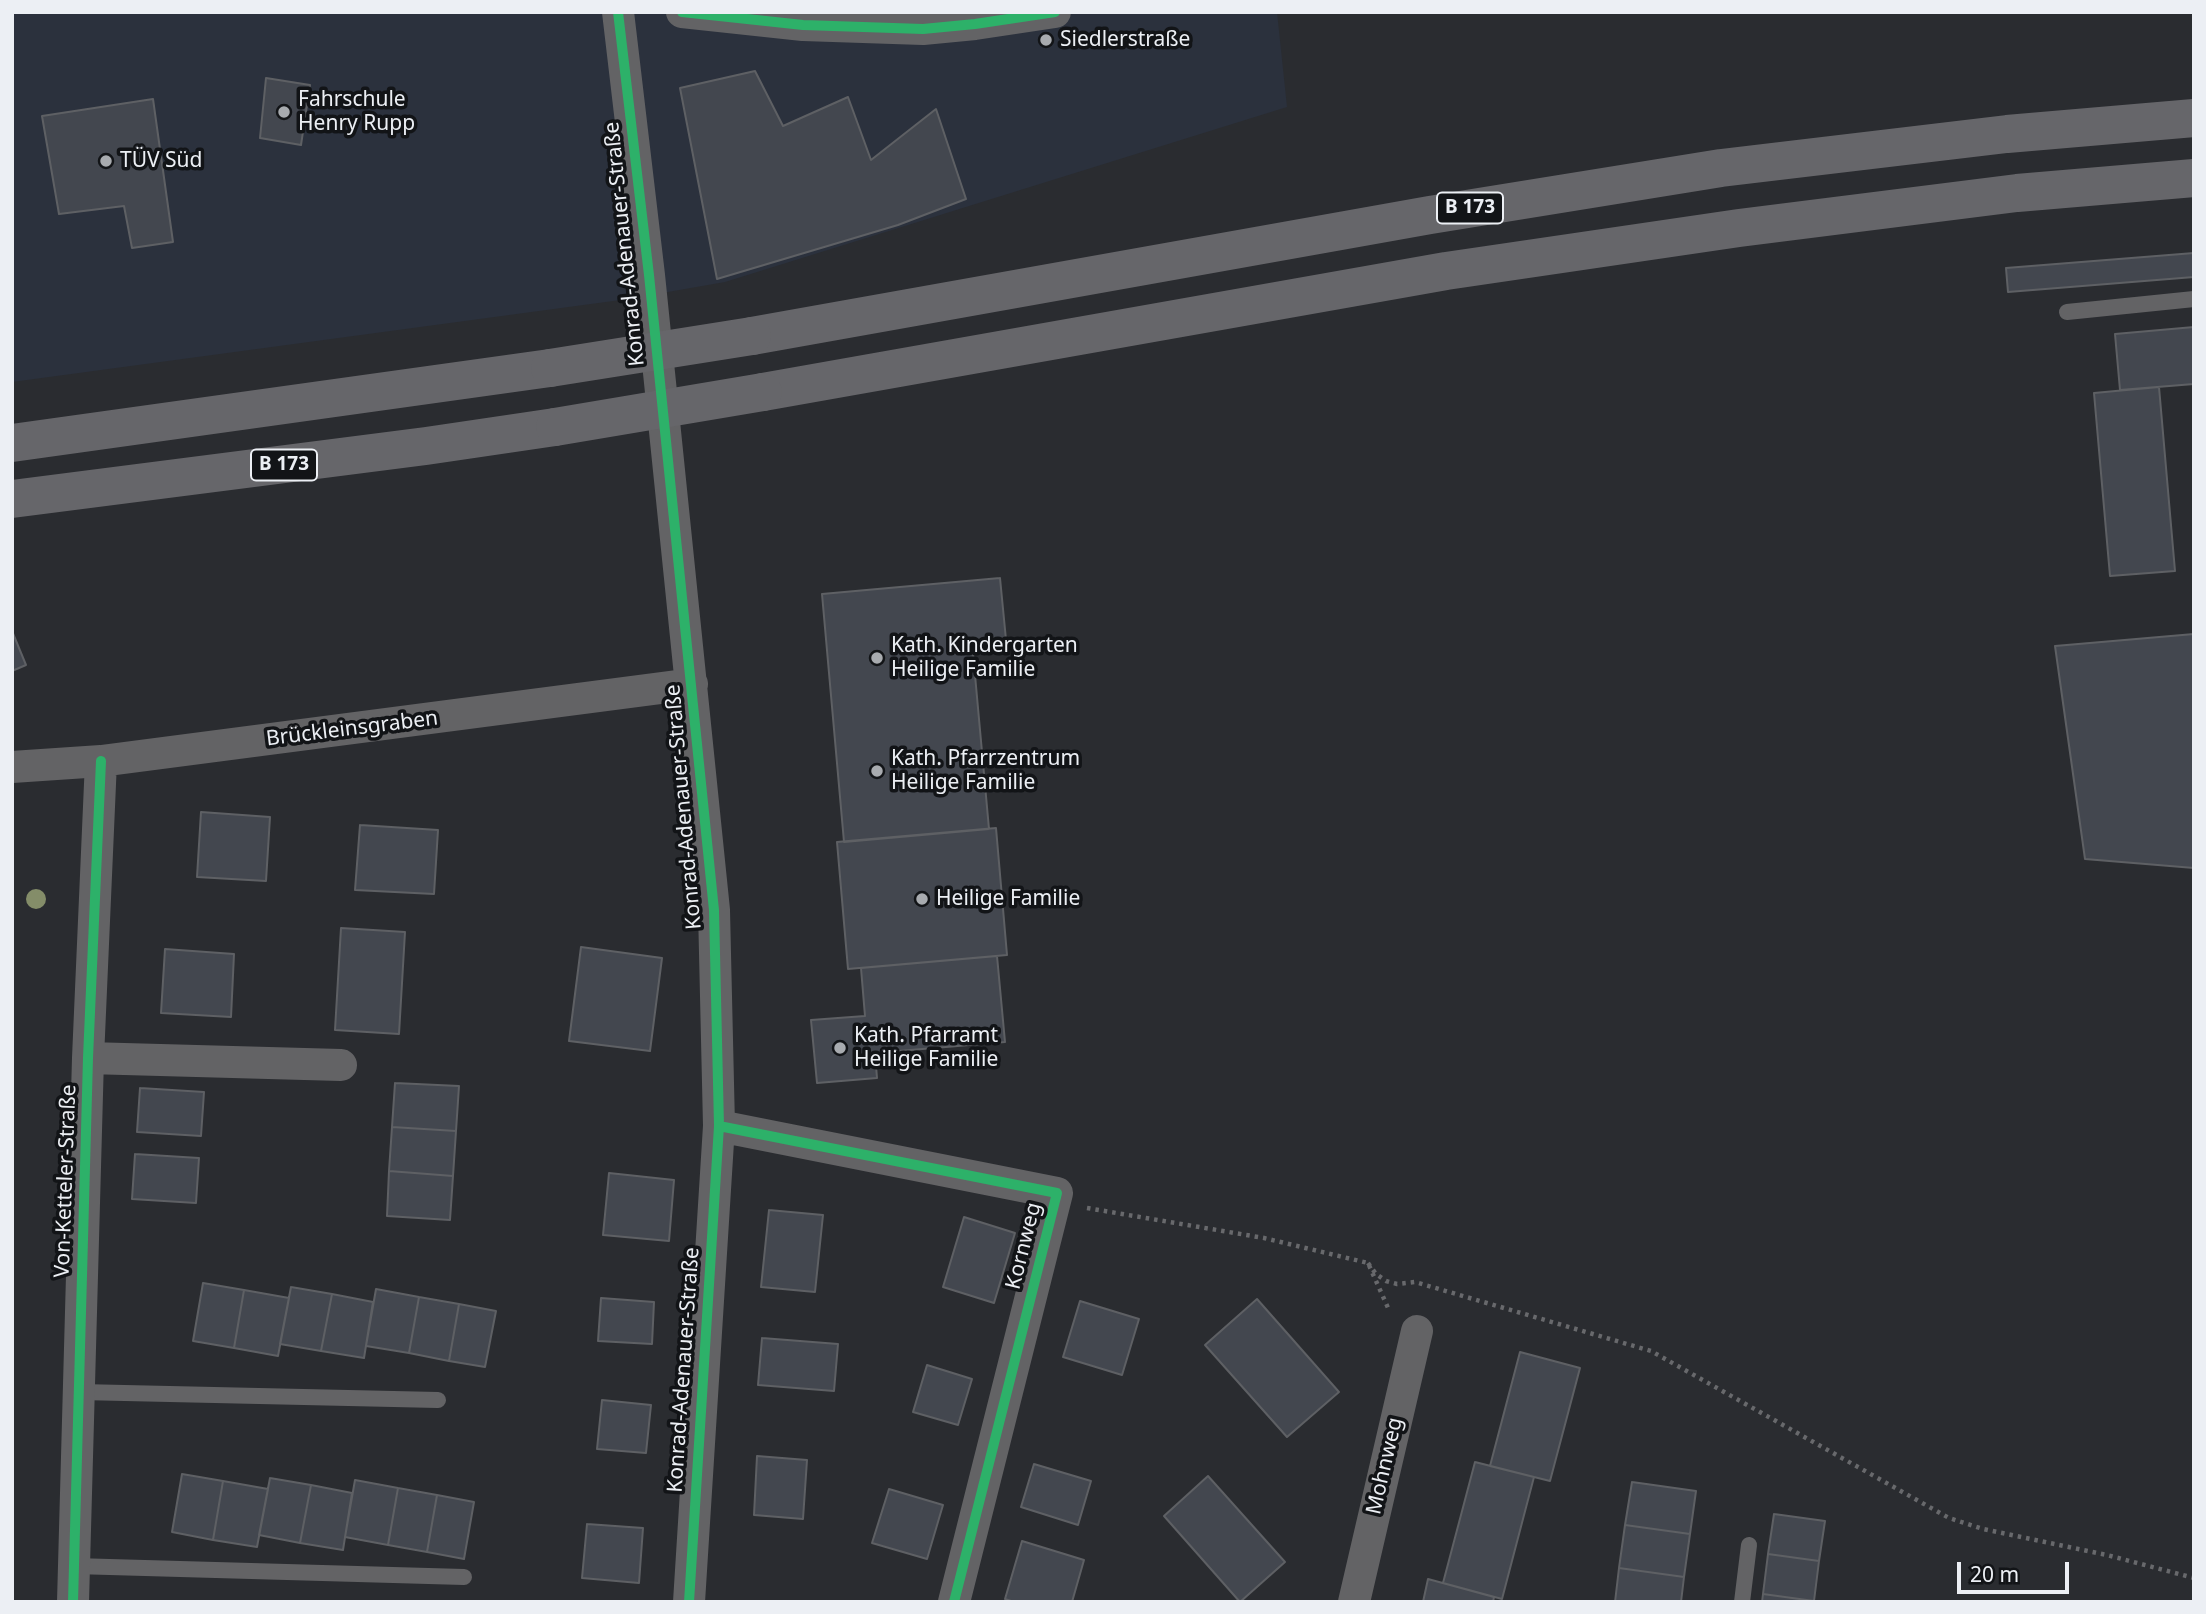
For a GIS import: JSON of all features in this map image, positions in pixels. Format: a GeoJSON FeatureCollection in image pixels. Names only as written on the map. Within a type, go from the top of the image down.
{"type":"FeatureCollection","features":[{"type":"Feature","properties":{"kind":"highway","name":"B 173"},"geometry":{"type":"LineString","coordinates":[[12,443],[550,368],[752,336],[1417,217],[1721,168],[2007,134],[2194,118]]}},
{"type":"Feature","properties":{"kind":"highway","name":"B 173"},"geometry":{"type":"LineString","coordinates":[[12,499],[555,427],[1446,271],[1766,224],[2017,193],[2194,178]]}},
{"type":"Feature","properties":{"kind":"street","name":"Konrad-Adenauer-Straße"},"geometry":{"type":"LineString","coordinates":[[618,12],[649,275],[714,910],[719,1126],[689,1602]]}},
{"type":"Feature","properties":{"kind":"street"},"geometry":{"type":"LineString","coordinates":[[682,12],[803,25],[923,20],[975,24],[1055,12]]}},
{"type":"Feature","properties":{"kind":"street","name":"Brückleinsgraben"},"geometry":{"type":"LineString","coordinates":[[12,767],[101,761],[692,684]]}},
{"type":"Feature","properties":{"kind":"street","name":"Von-Ketteler-Straße"},"geometry":{"type":"LineString","coordinates":[[73,1602],[88,1058],[101,761]]}},
{"type":"Feature","properties":{"kind":"street","name":"Von-Ketteler-Straße"},"geometry":{"type":"LineString","coordinates":[[88,1058],[341,1065]]}},
{"type":"Feature","properties":{"kind":"street","name":"Kornweg"},"geometry":{"type":"LineString","coordinates":[[719,1126],[1057,1192],[954,1602]]}},
{"type":"Feature","properties":{"kind":"street","name":"Mohnweg"},"geometry":{"type":"LineString","coordinates":[[1353,1602],[1418,1331]]}},
{"type":"Feature","properties":{"kind":"lane"},"geometry":{"type":"LineString","coordinates":[[2067,312],[2194,299]]}},
{"type":"Feature","properties":{"kind":"lane"},"geometry":{"type":"LineString","coordinates":[[80,1392],[438,1400]]}},
{"type":"Feature","properties":{"kind":"lane"},"geometry":{"type":"LineString","coordinates":[[1742,1602],[1749,1545]]}},
{"type":"Feature","properties":{"kind":"lane"},"geometry":{"type":"LineString","coordinates":[[74,1566],[464,1577]]}},
{"type":"Feature","properties":{"kind":"path"},"geometry":{"type":"LineString","coordinates":[[1054,1202],[1264,1238],[1368,1263],[1376,1274],[1387,1281],[1397,1284],[1415,1282],[1651,1351],[1950,1518],[1983,1529],[2107,1555],[2194,1578]]}},
{"type":"Feature","properties":{"kind":"path"},"geometry":{"type":"LineString","coordinates":[[1368,1263],[1392,1316],[1418,1331]]}},
{"type":"Feature","properties":{"kind":"shaded area"},"geometry":{"type":"Polygon","coordinates":[[[12,12],[1277,12],[1287,107],[725,282],[628,299],[12,382],[12,12]]]}},
{"type":"Feature","properties":{"kind":"building"},"geometry":{"type":"Polygon","coordinates":[[[755,71],[783,126],[848,97],[871,160],[936,109],[966,199],[898,225],[717,279],[680,88],[755,71]]]}},
{"type":"Feature","properties":{"kind":"building","name":"Fahrschule Henry Rupp"},"geometry":{"type":"Polygon","coordinates":[[[266,78],[310,85],[301,145],[260,138],[266,78]]]}},
{"type":"Feature","properties":{"kind":"building","name":"TÜV Süd"},"geometry":{"type":"Polygon","coordinates":[[[153,99],[173,242],[132,248],[124,206],[59,214],[42,116],[153,99]]]}},
{"type":"Feature","properties":{"kind":"building"},"geometry":{"type":"Polygon","coordinates":[[[2194,253],[2194,277],[2008,292],[2006,268],[2194,253]]]}},
{"type":"Feature","properties":{"kind":"building"},"geometry":{"type":"Polygon","coordinates":[[[2194,327],[2194,384],[2120,390],[2115,334],[2194,327]]]}},
{"type":"Feature","properties":{"kind":"building"},"geometry":{"type":"Polygon","coordinates":[[[2159,387],[2175,571],[2110,576],[2094,393],[2159,387]]]}},
{"type":"Feature","properties":{"kind":"building"},"geometry":{"type":"Polygon","coordinates":[[[1000,578],[1007,650],[973,653],[989,829],[844,842],[822,594],[1000,578]]]}},
{"type":"Feature","properties":{"kind":"building"},"geometry":{"type":"Polygon","coordinates":[[[12,631],[26,665],[12,671],[12,631]]]}},
{"type":"Feature","properties":{"kind":"building"},"geometry":{"type":"Polygon","coordinates":[[[2194,634],[2194,868],[2085,859],[2055,646],[2194,634]]]}},
{"type":"Feature","properties":{"kind":"building"},"geometry":{"type":"Polygon","coordinates":[[[201,812],[270,817],[266,881],[197,877],[201,812]]]}},
{"type":"Feature","properties":{"kind":"building"},"geometry":{"type":"Polygon","coordinates":[[[360,825],[438,830],[434,894],[355,890],[360,825]]]}},
{"type":"Feature","properties":{"kind":"building","name":"Heilige Familie"},"geometry":{"type":"Polygon","coordinates":[[[996,828],[1007,955],[848,969],[837,842],[996,828]]]}},
{"type":"Feature","properties":{"kind":"building"},"geometry":{"type":"Polygon","coordinates":[[[341,928],[405,932],[399,1034],[335,1030],[341,928]]]}},
{"type":"Feature","properties":{"kind":"building"},"geometry":{"type":"Polygon","coordinates":[[[581,947],[662,958],[650,1051],[569,1041],[581,947]]]}},
{"type":"Feature","properties":{"kind":"building"},"geometry":{"type":"Polygon","coordinates":[[[165,949],[234,954],[231,1017],[161,1013],[165,949]]]}},
{"type":"Feature","properties":{"kind":"building"},"geometry":{"type":"Polygon","coordinates":[[[997,956],[1005,1042],[875,1053],[877,1078],[817,1083],[811,1020],[865,1016],[861,968],[997,956]]]}},
{"type":"Feature","properties":{"kind":"building"},"geometry":{"type":"Polygon","coordinates":[[[395,1083],[459,1086],[456,1131],[392,1127],[395,1083]]]}},
{"type":"Feature","properties":{"kind":"building"},"geometry":{"type":"Polygon","coordinates":[[[140,1088],[204,1092],[201,1136],[137,1132],[140,1088]]]}},
{"type":"Feature","properties":{"kind":"building"},"geometry":{"type":"Polygon","coordinates":[[[392,1127],[456,1131],[453,1176],[389,1171],[392,1127]]]}},
{"type":"Feature","properties":{"kind":"building"},"geometry":{"type":"Polygon","coordinates":[[[135,1154],[199,1158],[196,1203],[132,1199],[135,1154]]]}},
{"type":"Feature","properties":{"kind":"building"},"geometry":{"type":"Polygon","coordinates":[[[389,1171],[453,1176],[450,1220],[387,1216],[389,1171]]]}},
{"type":"Feature","properties":{"kind":"building"},"geometry":{"type":"Polygon","coordinates":[[[609,1173],[674,1180],[669,1241],[603,1235],[609,1173]]]}},
{"type":"Feature","properties":{"kind":"building"},"geometry":{"type":"Polygon","coordinates":[[[769,1210],[823,1215],[815,1292],[761,1287],[769,1210]]]}},
{"type":"Feature","properties":{"kind":"building"},"geometry":{"type":"Polygon","coordinates":[[[964,1217],[1015,1233],[994,1303],[943,1287],[964,1217]]]}},
{"type":"Feature","properties":{"kind":"building"},"geometry":{"type":"Polygon","coordinates":[[[203,1283],[244,1290],[234,1348],[193,1341],[203,1283]]]}},
{"type":"Feature","properties":{"kind":"building"},"geometry":{"type":"Polygon","coordinates":[[[291,1287],[332,1294],[321,1351],[280,1344],[291,1287]]]}},
{"type":"Feature","properties":{"kind":"building"},"geometry":{"type":"Polygon","coordinates":[[[376,1289],[419,1297],[409,1353],[366,1346],[376,1289]]]}},
{"type":"Feature","properties":{"kind":"building"},"geometry":{"type":"Polygon","coordinates":[[[244,1290],[289,1298],[278,1356],[234,1348],[244,1290]]]}},
{"type":"Feature","properties":{"kind":"building"},"geometry":{"type":"Polygon","coordinates":[[[332,1294],[373,1302],[364,1358],[321,1351],[332,1294]]]}},
{"type":"Feature","properties":{"kind":"building"},"geometry":{"type":"Polygon","coordinates":[[[419,1297],[459,1304],[449,1361],[409,1353],[419,1297]]]}},
{"type":"Feature","properties":{"kind":"building"},"geometry":{"type":"Polygon","coordinates":[[[601,1298],[654,1302],[652,1344],[598,1341],[601,1298]]]}},
{"type":"Feature","properties":{"kind":"building"},"geometry":{"type":"Polygon","coordinates":[[[1257,1299],[1339,1392],[1287,1437],[1205,1345],[1257,1299]]]}},
{"type":"Feature","properties":{"kind":"building"},"geometry":{"type":"Polygon","coordinates":[[[1080,1301],[1139,1319],[1122,1375],[1063,1357],[1080,1301]]]}},
{"type":"Feature","properties":{"kind":"building"},"geometry":{"type":"Polygon","coordinates":[[[459,1304],[496,1311],[485,1367],[449,1361],[459,1304]]]}},
{"type":"Feature","properties":{"kind":"building"},"geometry":{"type":"Polygon","coordinates":[[[762,1338],[838,1344],[834,1391],[758,1385],[762,1338]]]}},
{"type":"Feature","properties":{"kind":"building"},"geometry":{"type":"Polygon","coordinates":[[[1520,1352],[1580,1368],[1550,1481],[1490,1466],[1520,1352]]]}},
{"type":"Feature","properties":{"kind":"building"},"geometry":{"type":"Polygon","coordinates":[[[927,1365],[972,1379],[958,1425],[913,1412],[927,1365]]]}},
{"type":"Feature","properties":{"kind":"building"},"geometry":{"type":"Polygon","coordinates":[[[602,1400],[651,1405],[646,1453],[597,1449],[602,1400]]]}},
{"type":"Feature","properties":{"kind":"building"},"geometry":{"type":"Polygon","coordinates":[[[757,1456],[807,1460],[803,1519],[754,1515],[757,1456]]]}},
{"type":"Feature","properties":{"kind":"building"},"geometry":{"type":"Polygon","coordinates":[[[1475,1462],[1534,1477],[1502,1599],[1443,1583],[1475,1462]]]}},
{"type":"Feature","properties":{"kind":"building"},"geometry":{"type":"Polygon","coordinates":[[[1034,1464],[1091,1481],[1078,1525],[1021,1507],[1034,1464]]]}},
{"type":"Feature","properties":{"kind":"building"},"geometry":{"type":"Polygon","coordinates":[[[182,1474],[223,1481],[213,1540],[172,1532],[182,1474]]]}},
{"type":"Feature","properties":{"kind":"building"},"geometry":{"type":"Polygon","coordinates":[[[1208,1476],[1285,1562],[1240,1602],[1164,1516],[1208,1476]]]}},
{"type":"Feature","properties":{"kind":"building"},"geometry":{"type":"Polygon","coordinates":[[[270,1478],[311,1485],[300,1543],[259,1535],[270,1478]]]}},
{"type":"Feature","properties":{"kind":"building"},"geometry":{"type":"Polygon","coordinates":[[[355,1480],[398,1488],[388,1545],[345,1537],[355,1480]]]}},
{"type":"Feature","properties":{"kind":"building"},"geometry":{"type":"Polygon","coordinates":[[[223,1481],[268,1489],[257,1547],[213,1540],[223,1481]]]}},
{"type":"Feature","properties":{"kind":"building"},"geometry":{"type":"Polygon","coordinates":[[[1632,1482],[1696,1491],[1690,1534],[1625,1525],[1632,1482]]]}},
{"type":"Feature","properties":{"kind":"building"},"geometry":{"type":"Polygon","coordinates":[[[311,1485],[352,1493],[343,1550],[300,1543],[311,1485]]]}},
{"type":"Feature","properties":{"kind":"building"},"geometry":{"type":"Polygon","coordinates":[[[398,1488],[437,1495],[427,1552],[388,1545],[398,1488]]]}},
{"type":"Feature","properties":{"kind":"building"},"geometry":{"type":"Polygon","coordinates":[[[889,1489],[943,1505],[927,1559],[872,1543],[889,1489]]]}},
{"type":"Feature","properties":{"kind":"building"},"geometry":{"type":"Polygon","coordinates":[[[437,1495],[474,1502],[464,1559],[427,1552],[437,1495]]]}},
{"type":"Feature","properties":{"kind":"building"},"geometry":{"type":"Polygon","coordinates":[[[1774,1514],[1825,1521],[1819,1561],[1768,1554],[1774,1514]]]}},
{"type":"Feature","properties":{"kind":"building"},"geometry":{"type":"Polygon","coordinates":[[[587,1524],[643,1528],[639,1583],[582,1578],[587,1524]]]}},
{"type":"Feature","properties":{"kind":"building"},"geometry":{"type":"Polygon","coordinates":[[[1625,1525],[1690,1534],[1684,1577],[1619,1568],[1625,1525]]]}},
{"type":"Feature","properties":{"kind":"building"},"geometry":{"type":"Polygon","coordinates":[[[1022,1541],[1084,1560],[1072,1602],[1014,1602],[1005,1599],[1022,1541]]]}},
{"type":"Feature","properties":{"kind":"building"},"geometry":{"type":"Polygon","coordinates":[[[1768,1554],[1819,1561],[1814,1601],[1763,1594],[1768,1554]]]}},
{"type":"Feature","properties":{"kind":"building"},"geometry":{"type":"Polygon","coordinates":[[[1619,1568],[1684,1577],[1681,1602],[1615,1602],[1619,1568]]]}},
{"type":"Feature","properties":{"kind":"building"},"geometry":{"type":"Polygon","coordinates":[[[1428,1579],[1494,1597],[1493,1602],[1423,1602],[1428,1579]]]}},
{"type":"Feature","properties":{"kind":"building"},"geometry":{"type":"Polygon","coordinates":[[[1763,1594],[1814,1601],[1814,1602],[1762,1602],[1763,1594]]]}},
{"type":"Feature","properties":{"kind":"cycle path"},"geometry":{"type":"LineString","coordinates":[[618,12],[649,275],[714,910],[719,1126],[689,1602]]}},
{"type":"Feature","properties":{"kind":"cycle path"},"geometry":{"type":"LineString","coordinates":[[682,12],[803,25],[923,29],[1055,12]]}},
{"type":"Feature","properties":{"kind":"cycle path"},"geometry":{"type":"LineString","coordinates":[[73,1602],[88,1058],[101,761]]}},
{"type":"Feature","properties":{"kind":"cycle path"},"geometry":{"type":"LineString","coordinates":[[719,1126],[1057,1193],[954,1602]]}},
{"type":"Feature","properties":{"kind":"place","name":"Siedlerstraße"},"geometry":{"type":"Point","coordinates":[1046,40]}},
{"type":"Feature","properties":{"kind":"place","name":"Fahrschule Henry Rupp"},"geometry":{"type":"Point","coordinates":[284,112]}},
{"type":"Feature","properties":{"kind":"place","name":"TÜV Süd"},"geometry":{"type":"Point","coordinates":[106,161]}},
{"type":"Feature","properties":{"kind":"place","name":"Kath. Kindergarten Heilige Familie"},"geometry":{"type":"Point","coordinates":[877,658]}},
{"type":"Feature","properties":{"kind":"place","name":"Kath. Pfarrzentrum Heilige Familie"},"geometry":{"type":"Point","coordinates":[877,771]}},
{"type":"Feature","properties":{"kind":"place","name":"Heilige Familie"},"geometry":{"type":"Point","coordinates":[922,899]}},
{"type":"Feature","properties":{"kind":"place","name":"Kath. Pfarramt Heilige Familie"},"geometry":{"type":"Point","coordinates":[840,1048]}}]}
